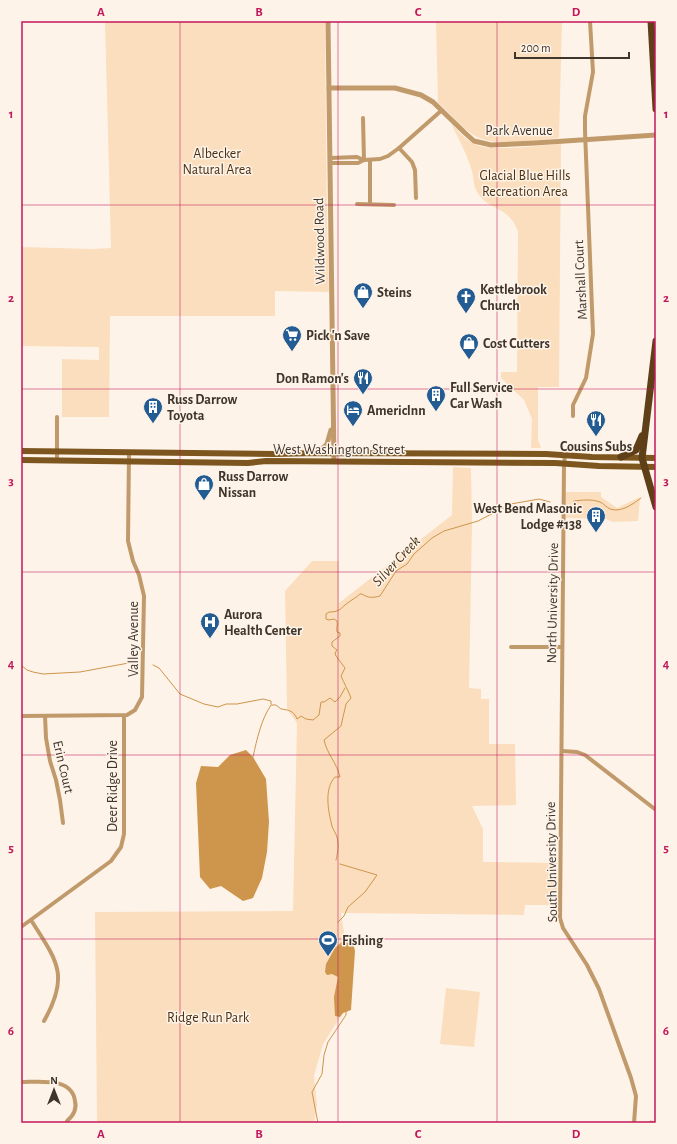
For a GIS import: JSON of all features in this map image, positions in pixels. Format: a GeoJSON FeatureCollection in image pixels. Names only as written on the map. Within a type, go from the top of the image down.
{"type":"FeatureCollection","features":[{"type":"Feature","properties":{"kind":"highway"},"geometry":{"type":"LineString","coordinates":[[651,21],[656,108]]}},
{"type":"Feature","properties":{"kind":"highway"},"geometry":{"type":"LineString","coordinates":[[656,341],[642,458],[656,507]]}},
{"type":"Feature","properties":{"kind":"highway"},"geometry":{"type":"LineString","coordinates":[[621,457],[636,450],[645,428]]}},
{"type":"Feature","properties":{"kind":"main road","name":"West Washington Street"},"geometry":{"type":"LineString","coordinates":[[21,451],[274,454],[318,452],[565,455],[656,458]]}},
{"type":"Feature","properties":{"kind":"main road","name":"West Washington Street"},"geometry":{"type":"LineString","coordinates":[[21,460],[248,463],[334,461],[564,464],[656,467]]}},
{"type":"Feature","properties":{"kind":"street","name":"Wildwood Road"},"geometry":{"type":"LineString","coordinates":[[328,21],[334,461]]}},
{"type":"Feature","properties":{"kind":"street","name":"Marshall Court"},"geometry":{"type":"LineString","coordinates":[[573,416],[573,405],[586,378],[594,334],[587,194],[585,116],[593,72],[590,21]]}},
{"type":"Feature","properties":{"kind":"street","name":"Park Avenue"},"geometry":{"type":"LineString","coordinates":[[329,88],[395,88],[421,95],[433,102],[474,141],[491,145],[656,135]]}},
{"type":"Feature","properties":{"kind":"street"},"geometry":{"type":"LineString","coordinates":[[330,160],[358,157],[364,160],[370,160],[388,156],[442,110]]}},
{"type":"Feature","properties":{"kind":"street"},"geometry":{"type":"LineString","coordinates":[[363,118],[364,160]]}},
{"type":"Feature","properties":{"kind":"street"},"geometry":{"type":"LineString","coordinates":[[399,148],[412,162],[415,170],[416,198]]}},
{"type":"Feature","properties":{"kind":"street"},"geometry":{"type":"LineString","coordinates":[[370,160],[370,204]]}},
{"type":"Feature","properties":{"kind":"street"},"geometry":{"type":"LineString","coordinates":[[357,204],[394,205]]}},
{"type":"Feature","properties":{"kind":"street"},"geometry":{"type":"LineString","coordinates":[[57,417],[57,460]]}},
{"type":"Feature","properties":{"kind":"street"},"geometry":{"type":"LineString","coordinates":[[318,452],[327,444],[333,426]]}},
{"type":"Feature","properties":{"kind":"street","name":"Valley Avenue"},"geometry":{"type":"LineString","coordinates":[[124,716],[135,710],[143,692],[144,596],[128,541],[129,453]]}},
{"type":"Feature","properties":{"kind":"street","name":"North University Drive"},"geometry":{"type":"LineString","coordinates":[[562,751],[565,455]]}},
{"type":"Feature","properties":{"kind":"street"},"geometry":{"type":"LineString","coordinates":[[511,647],[562,646]]}},
{"type":"Feature","properties":{"kind":"street"},"geometry":{"type":"LineString","coordinates":[[21,716],[124,716]]}},
{"type":"Feature","properties":{"kind":"street","name":"Erin Court"},"geometry":{"type":"LineString","coordinates":[[45,716],[46,738],[50,761],[59,793],[63,823]]}},
{"type":"Feature","properties":{"kind":"street","name":"Deer Ridge Drive"},"geometry":{"type":"LineString","coordinates":[[21,927],[111,861],[121,847],[124,834],[124,716]]}},
{"type":"Feature","properties":{"kind":"street"},"geometry":{"type":"LineString","coordinates":[[562,751],[577,752],[585,755],[656,810]]}},
{"type":"Feature","properties":{"kind":"street","name":"South University Drive"},"geometry":{"type":"LineString","coordinates":[[562,751],[560,918],[563,928],[587,965],[599,989],[636,1096],[634,1123]]}},
{"type":"Feature","properties":{"kind":"street"},"geometry":{"type":"LineString","coordinates":[[31,920],[54,955],[57,965],[57,995],[44,1021]]}},
{"type":"Feature","properties":{"kind":"street"},"geometry":{"type":"LineString","coordinates":[[21,1082],[54,1082],[70,1089],[76,1100],[76,1107],[71,1118],[67,1121]]}},
{"type":"Feature","properties":{"kind":"green space","name":"Albecker Natural Area"},"geometry":{"type":"Polygon","coordinates":[[[105,21],[325,21],[329,292],[275,291],[275,316],[110,316],[109,417],[62,417],[62,359],[99,360],[99,347],[21,346],[21,247],[92,249],[111,248],[105,21]]]}},
{"type":"Feature","properties":{"kind":"green space","name":"Glacial Blue Hills Recreation Area"},"geometry":{"type":"Polygon","coordinates":[[[436,21],[562,21],[559,138],[526,142],[491,141],[481,139],[463,127],[438,103],[436,21]]]}},
{"type":"Feature","properties":{"kind":"green space","name":"Glacial Blue Hills Recreation Area"},"geometry":{"type":"Polygon","coordinates":[[[451,123],[462,136],[477,145],[484,147],[505,148],[561,144],[559,387],[538,387],[538,440],[541,448],[531,448],[532,419],[524,400],[501,378],[501,372],[517,372],[518,232],[515,224],[510,218],[489,204],[477,192],[470,165],[451,123]]]}},
{"type":"Feature","properties":{"kind":"green space","name":"Ridge Run Park"},"geometry":{"type":"Polygon","coordinates":[[[453,467],[471,468],[472,524],[469,688],[481,689],[481,699],[489,699],[489,744],[515,744],[516,805],[472,806],[483,829],[483,862],[557,863],[557,905],[525,905],[524,915],[341,913],[346,945],[348,1005],[323,1044],[314,1076],[317,1105],[314,1123],[97,1123],[95,912],[293,911],[297,723],[287,709],[285,591],[312,561],[339,561],[339,603],[452,515],[453,467]]]}},
{"type":"Feature","properties":{"kind":"green space"},"geometry":{"type":"Polygon","coordinates":[[[565,492],[601,492],[601,497],[617,508],[640,497],[638,521],[613,522],[606,519],[565,518],[565,492]]]}},
{"type":"Feature","properties":{"kind":"green space"},"geometry":{"type":"Polygon","coordinates":[[[446,988],[480,992],[474,1047],[440,1044],[446,988]]]}},
{"type":"Feature","properties":{"kind":"shaded area"},"geometry":{"type":"Polygon","coordinates":[[[246,750],[253,757],[266,779],[269,822],[267,852],[262,878],[253,898],[243,901],[221,886],[210,889],[200,877],[196,783],[201,766],[218,767],[230,755],[246,750]]]}},
{"type":"Feature","properties":{"kind":"shaded area"},"geometry":{"type":"Polygon","coordinates":[[[351,934],[355,951],[351,1010],[343,1013],[340,1017],[335,1016],[334,997],[338,977],[332,974],[327,975],[325,972],[326,964],[335,948],[351,934]]]}},
{"type":"Feature","properties":{"kind":"waterway","name":"Silver Creek"},"geometry":{"type":"LineString","coordinates":[[574,501],[597,501],[610,509],[618,510],[627,507],[641,498]]}},
{"type":"Feature","properties":{"kind":"waterway","name":"Silver Creek"},"geometry":{"type":"LineString","coordinates":[[336,860],[338,843],[337,836],[332,827],[328,807],[328,794],[329,787],[335,777],[340,777],[337,767],[327,750],[324,740],[341,726],[346,704],[351,698],[341,676],[345,668],[336,656],[335,653],[337,650],[332,646],[332,642],[340,636],[340,633],[337,632],[337,621],[334,619],[326,619],[326,614],[338,610],[360,594],[371,597],[380,596],[396,571],[407,564],[414,554],[432,538],[444,531],[478,521],[511,504],[539,499],[550,502]]}},
{"type":"Feature","properties":{"kind":"waterway"},"geometry":{"type":"LineString","coordinates":[[21,665],[27,670],[43,674],[80,672],[134,662]]}},
{"type":"Feature","properties":{"kind":"waterway"},"geometry":{"type":"LineString","coordinates":[[153,665],[159,668],[180,694],[204,704],[218,707],[226,704],[237,704],[263,699],[271,701],[271,704]]}},
{"type":"Feature","properties":{"kind":"waterway"},"geometry":{"type":"LineString","coordinates":[[253,757],[262,723],[271,705],[276,705],[281,709],[291,711],[297,719],[301,716],[306,719],[313,720],[319,715],[321,702],[324,702],[330,698],[335,702],[345,688]]}},
{"type":"Feature","properties":{"kind":"waterway","name":"Silver Creek"},"geometry":{"type":"LineString","coordinates":[[338,922],[344,916],[348,907],[365,892],[377,875],[340,864]]}},
{"type":"Feature","properties":{"kind":"waterway","name":"Silver Creek"},"geometry":{"type":"LineString","coordinates":[[344,936],[344,942]]}},
{"type":"Feature","properties":{"kind":"waterway","name":"Silver Creek"},"geometry":{"type":"LineString","coordinates":[[318,1123],[312,1092],[322,1074],[324,1055],[328,1042],[346,1015],[346,1011]]}},
{"type":"Feature","properties":{"kind":"waterway"},"geometry":{"type":"LineString","coordinates":[[649,1123],[650,1121],[656,1122]]}},
{"type":"Feature","properties":{"kind":"place","name":"Steins"},"geometry":{"type":"Point","coordinates":[363,309]}},
{"type":"Feature","properties":{"kind":"place","name":"Kettlebrook Church"},"geometry":{"type":"Point","coordinates":[466,314]}},
{"type":"Feature","properties":{"kind":"place","name":"Pick 'n Save"},"geometry":{"type":"Point","coordinates":[292,352]}},
{"type":"Feature","properties":{"kind":"place","name":"Cost Cutters"},"geometry":{"type":"Point","coordinates":[469,360]}},
{"type":"Feature","properties":{"kind":"place","name":"Don Ramon's"},"geometry":{"type":"Point","coordinates":[363,395]}},
{"type":"Feature","properties":{"kind":"place","name":"Full Service Car Wash"},"geometry":{"type":"Point","coordinates":[436,412]}},
{"type":"Feature","properties":{"kind":"place","name":"Russ Darrow Toyota"},"geometry":{"type":"Point","coordinates":[153,424]}},
{"type":"Feature","properties":{"kind":"place","name":"AmericInn"},"geometry":{"type":"Point","coordinates":[353,427]}},
{"type":"Feature","properties":{"kind":"place","name":"Cousins Subs"},"geometry":{"type":"Point","coordinates":[596,437]}},
{"type":"Feature","properties":{"kind":"place","name":"Russ Darrow Nissan"},"geometry":{"type":"Point","coordinates":[204,501]}},
{"type":"Feature","properties":{"kind":"place","name":"West Bend Masonic Lodge #138"},"geometry":{"type":"Point","coordinates":[596,533]}},
{"type":"Feature","properties":{"kind":"place","name":"Aurora Health Center"},"geometry":{"type":"Point","coordinates":[210,639]}},
{"type":"Feature","properties":{"kind":"place","name":"Fishing"},"geometry":{"type":"Point","coordinates":[328,957]}}]}
